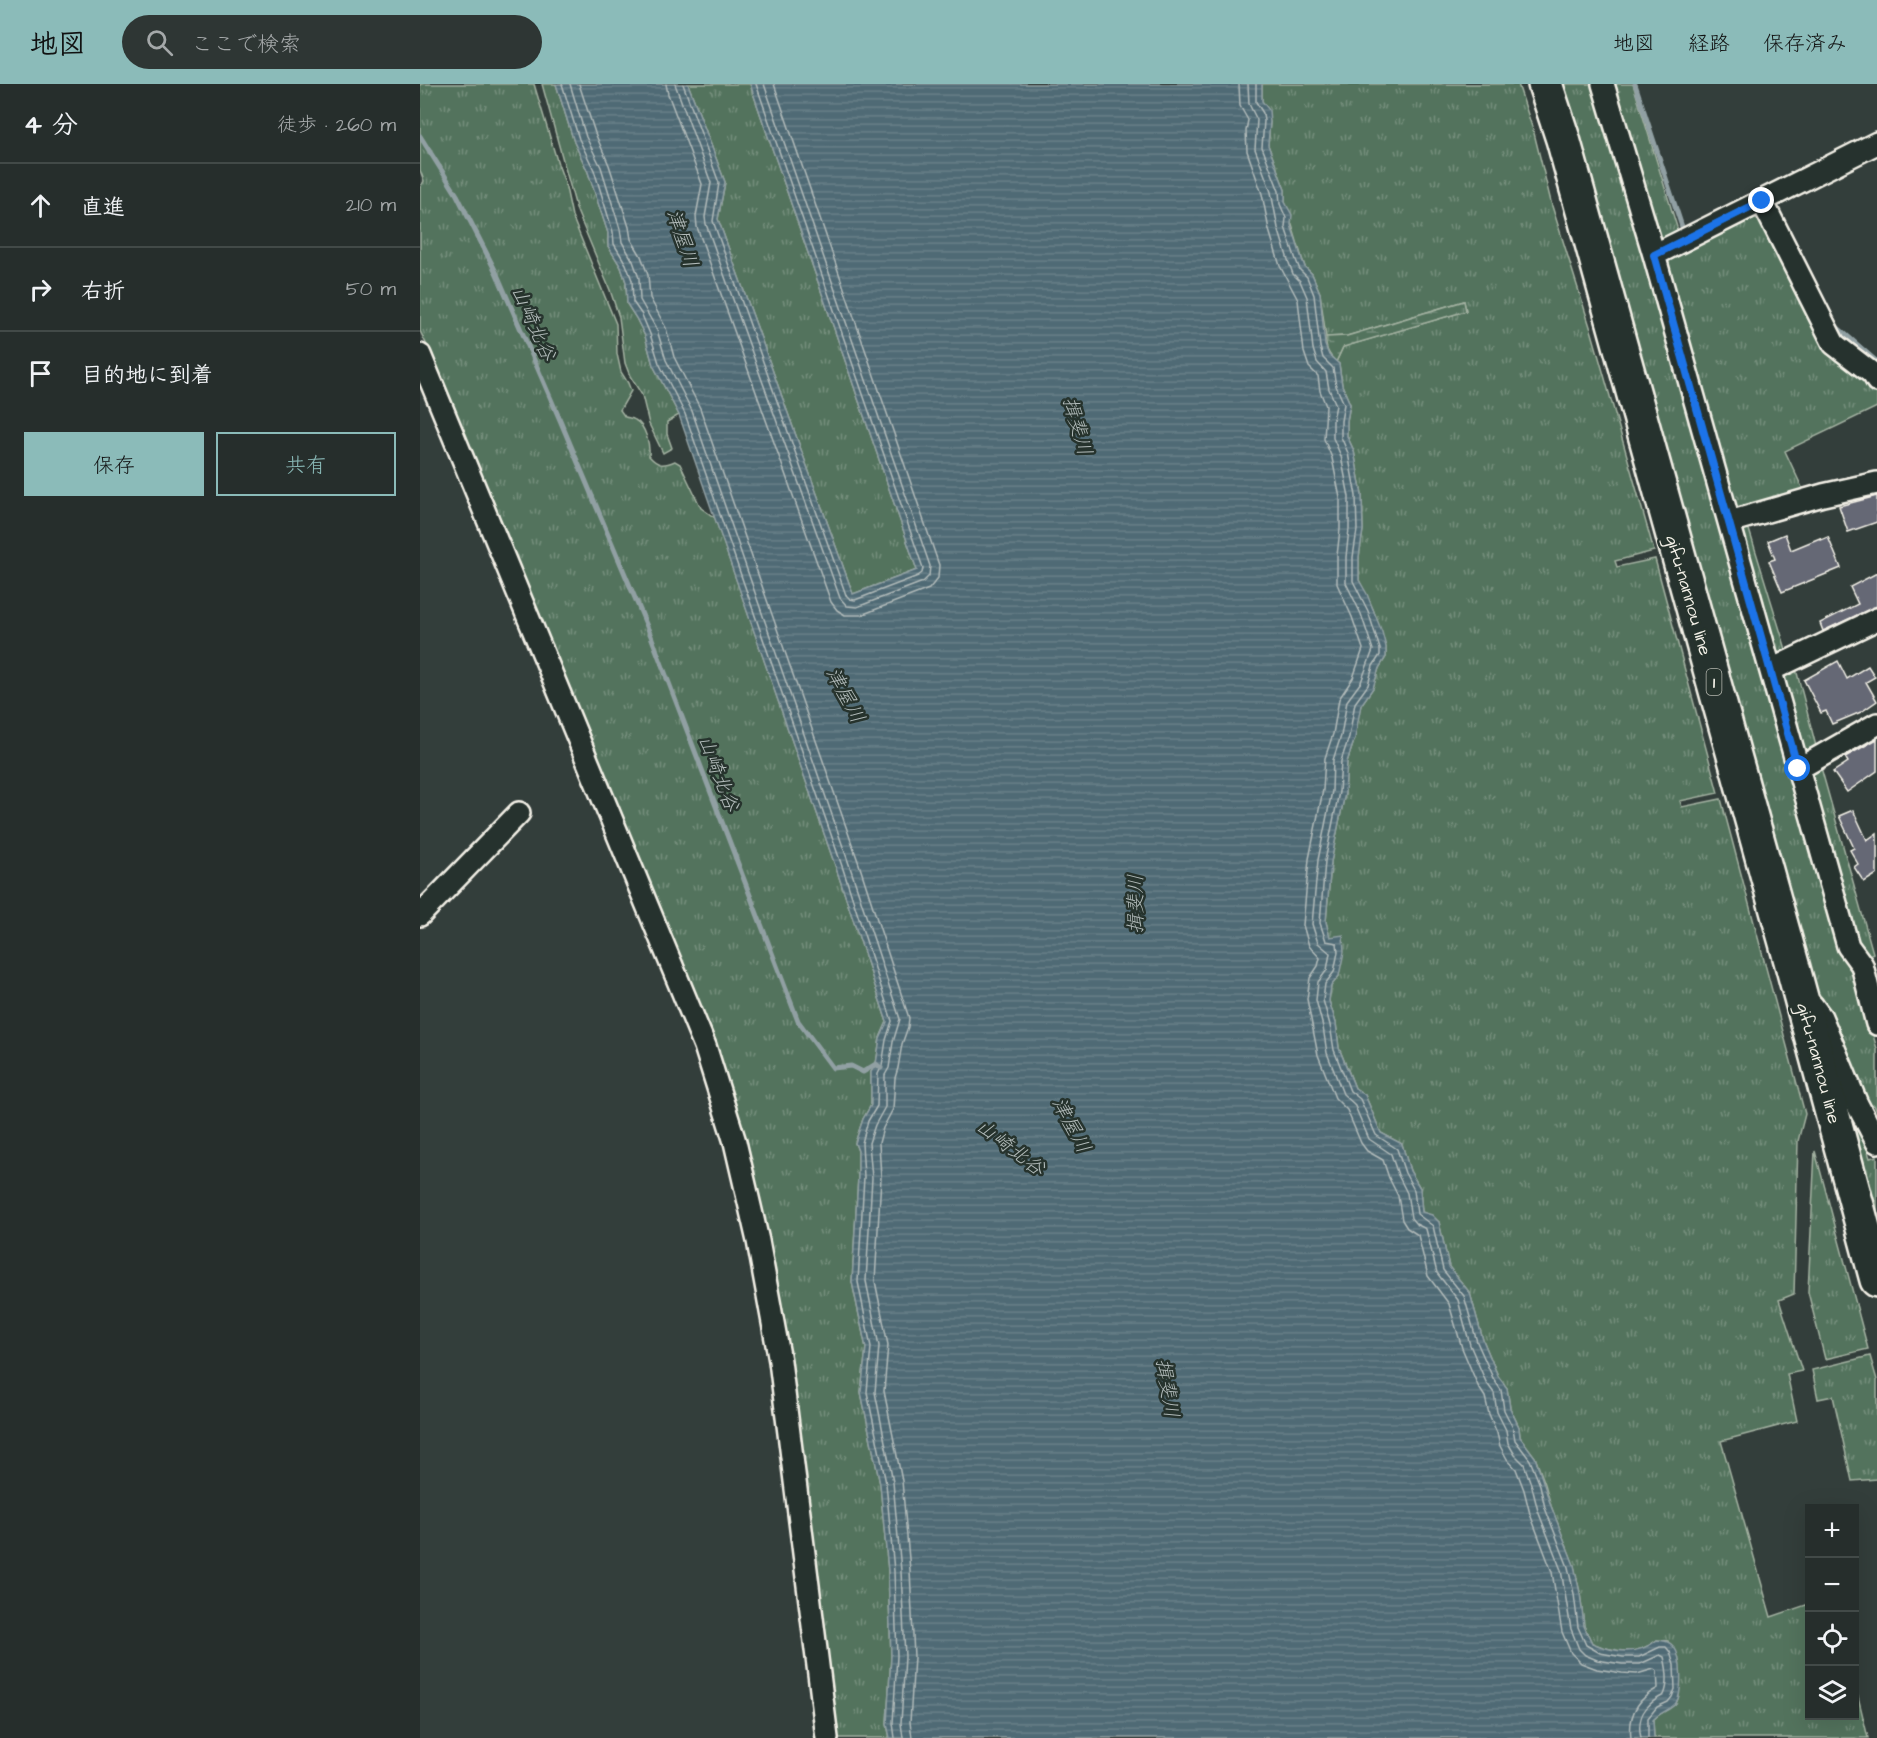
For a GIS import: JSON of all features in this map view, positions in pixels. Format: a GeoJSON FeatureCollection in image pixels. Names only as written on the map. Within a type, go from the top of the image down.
{"type":"FeatureCollection","features":[{"type":"Feature","properties":{"kind":"main road","name":"gifu-nannou line"},"geometry":{"type":"LineString","coordinates":[[1545,84],[1569,162],[1877,1280]]}},
{"type":"Feature","properties":{"kind":"street"},"geometry":{"type":"LineString","coordinates":[[1603,84],[1654,255],[1848,946],[1870,960],[1877,1024]]}},
{"type":"Feature","properties":{"kind":"street"},"geometry":{"type":"LineString","coordinates":[[1654,255],[1877,143]]}},
{"type":"Feature","properties":{"kind":"street"},"geometry":{"type":"LineString","coordinates":[[1762,201],[1834,344],[1873,374],[1877,381]]}},
{"type":"Feature","properties":{"kind":"street"},"geometry":{"type":"LineString","coordinates":[[420,355],[705,1046],[735,1142],[758,1241],[780,1361],[819,1658],[827,1738]]}},
{"type":"Feature","properties":{"kind":"street"},"geometry":{"type":"LineString","coordinates":[[1729,522],[1823,495],[1877,483]]}},
{"type":"Feature","properties":{"kind":"street"},"geometry":{"type":"LineString","coordinates":[[1771,670],[1877,620]]}},
{"type":"Feature","properties":{"kind":"street"},"geometry":{"type":"LineString","coordinates":[[1798,769],[1877,724]]}},
{"type":"Feature","properties":{"kind":"street"},"geometry":{"type":"LineString","coordinates":[[420,915],[519,813]]}},
{"type":"Feature","properties":{"kind":"street"},"geometry":{"type":"LineString","coordinates":[[1798,988],[1821,1017],[1857,1104],[1877,1142]]}},
{"type":"Feature","properties":{"kind":"green space"},"geometry":{"type":"Polygon","coordinates":[[[420,84],[534,84],[565,183],[572,216],[616,324],[617,354],[621,372],[631,391],[620,410],[625,417],[639,423],[645,431],[649,456],[652,459],[661,464],[675,461],[680,464],[701,508],[715,518],[887,1022],[880,1038],[876,1064],[871,1072],[871,1105],[863,1119],[855,1143],[858,1151],[858,1177],[852,1282],[866,1348],[861,1392],[880,1484],[888,1571],[891,1656],[887,1724],[890,1738],[835,1738],[792,1374],[711,1040],[435,362],[420,331],[420,188],[424,181],[420,170],[420,84]]]}},
{"type":"Feature","properties":{"kind":"green space"},"geometry":{"type":"Polygon","coordinates":[[[542,84],[556,84],[574,142],[588,172],[608,233],[608,246],[621,267],[626,282],[627,304],[645,336],[653,365],[679,415],[667,422],[667,434],[672,448],[663,453],[649,424],[642,395],[625,363],[619,317],[577,211],[542,84]]]}},
{"type":"Feature","properties":{"kind":"green space"},"geometry":{"type":"Polygon","coordinates":[[[688,84],[750,84],[917,570],[853,594],[718,219],[725,182],[688,84]]]}},
{"type":"Feature","properties":{"kind":"green space"},"geometry":{"type":"Polygon","coordinates":[[[1262,84],[1518,84],[1654,551],[1615,561],[1617,567],[1655,559],[1718,793],[1680,801],[1682,807],[1721,799],[1805,1114],[1798,1141],[1794,1294],[1779,1300],[1802,1371],[1787,1374],[1797,1421],[1721,1441],[1771,1617],[1805,1605],[1805,1720],[1859,1720],[1859,1701],[1868,1738],[1654,1738],[1653,1720],[1674,1705],[1678,1697],[1677,1673],[1668,1641],[1657,1640],[1642,1648],[1625,1651],[1608,1649],[1592,1643],[1584,1626],[1574,1566],[1535,1457],[1520,1437],[1519,1427],[1510,1408],[1507,1388],[1498,1376],[1483,1340],[1470,1293],[1449,1267],[1439,1222],[1422,1212],[1420,1188],[1410,1171],[1402,1144],[1381,1133],[1365,1095],[1355,1088],[1339,1048],[1336,1023],[1329,1001],[1331,986],[1339,976],[1326,922],[1331,862],[1345,793],[1347,762],[1355,738],[1357,719],[1361,705],[1373,688],[1379,668],[1386,657],[1386,648],[1373,609],[1359,580],[1359,557],[1363,530],[1362,495],[1354,451],[1347,436],[1350,404],[1342,385],[1339,364],[1336,362],[1343,347],[1466,311],[1464,301],[1347,336],[1326,337],[1320,293],[1312,274],[1305,267],[1285,202],[1285,190],[1268,145],[1270,122],[1262,101],[1262,84]]]}},
{"type":"Feature","properties":{"kind":"green space"},"geometry":{"type":"Polygon","coordinates":[[[1561,84],[1596,84],[1841,952],[1857,978],[1877,1049],[1877,1112],[1874,1105],[1865,1107],[1823,999],[1807,979],[1561,84]]]}},
{"type":"Feature","properties":{"kind":"green space"},"geometry":{"type":"Polygon","coordinates":[[[1611,84],[1633,84],[1680,237],[1657,242],[1611,84]]]}},
{"type":"Feature","properties":{"kind":"green space"},"geometry":{"type":"Polygon","coordinates":[[[1757,217],[1766,222],[1872,384],[1877,392],[1877,407],[1785,451],[1805,494],[1734,511],[1665,268],[1671,256],[1757,217]]]}},
{"type":"Feature","properties":{"kind":"green space"},"geometry":{"type":"Polygon","coordinates":[[[1464,301],[1466,311],[1343,347],[1336,362],[1328,351],[1326,337],[1347,336],[1464,301]]]}},
{"type":"Feature","properties":{"kind":"green space"},"geometry":{"type":"Polygon","coordinates":[[[1747,523],[1788,656],[1775,656],[1740,531],[1747,523]]]}},
{"type":"Feature","properties":{"kind":"green space"},"geometry":{"type":"Polygon","coordinates":[[[1796,669],[1818,754],[1802,755],[1783,683],[1786,673],[1796,669]]]}},
{"type":"Feature","properties":{"kind":"green space"},"geometry":{"type":"Polygon","coordinates":[[[1820,764],[1873,953],[1869,955],[1862,952],[1807,778],[1808,770],[1820,764]]]}},
{"type":"Feature","properties":{"kind":"green space"},"geometry":{"type":"Polygon","coordinates":[[[1821,1026],[1850,1095],[1870,1158],[1877,1156],[1877,1245],[1821,1026]]]}},
{"type":"Feature","properties":{"kind":"green space"},"geometry":{"type":"Polygon","coordinates":[[[1815,1151],[1868,1349],[1825,1359],[1808,1292],[1815,1151]]]}},
{"type":"Feature","properties":{"kind":"green space"},"geometry":{"type":"Polygon","coordinates":[[[1870,1356],[1877,1380],[1877,1479],[1852,1481],[1833,1396],[1818,1399],[1812,1370],[1870,1356]]]}},
{"type":"Feature","properties":{"kind":"water"},"geometry":{"type":"Polygon","coordinates":[[[556,84],[688,84],[725,182],[718,219],[853,594],[917,570],[750,84],[1262,84],[1262,101],[1269,110],[1268,145],[1285,190],[1285,202],[1292,215],[1291,225],[1302,259],[1305,267],[1312,274],[1320,293],[1325,345],[1329,355],[1339,364],[1342,385],[1350,404],[1347,436],[1354,451],[1362,495],[1363,530],[1359,557],[1359,580],[1367,594],[1386,647],[1386,657],[1379,668],[1373,688],[1361,705],[1355,738],[1347,762],[1345,793],[1331,862],[1326,922],[1330,937],[1343,935],[1344,952],[1339,976],[1331,986],[1329,1001],[1336,1023],[1339,1048],[1355,1088],[1365,1095],[1381,1133],[1402,1144],[1410,1171],[1420,1188],[1422,1212],[1432,1215],[1439,1222],[1449,1267],[1470,1293],[1483,1340],[1498,1376],[1507,1388],[1510,1408],[1519,1427],[1520,1437],[1535,1457],[1574,1565],[1584,1626],[1592,1643],[1608,1649],[1625,1651],[1642,1648],[1657,1640],[1671,1644],[1677,1652],[1681,1675],[1680,1691],[1676,1703],[1653,1720],[1654,1738],[890,1738],[887,1724],[891,1656],[888,1571],[880,1484],[861,1392],[866,1348],[852,1282],[858,1177],[858,1151],[855,1143],[863,1119],[871,1105],[871,1072],[876,1064],[880,1038],[887,1022],[679,415],[653,365],[645,336],[627,304],[626,282],[621,267],[608,246],[608,233],[588,172],[574,142],[556,84]]]}},
{"type":"Feature","properties":{"kind":"building"},"geometry":{"type":"Polygon","coordinates":[[[1877,496],[1877,522],[1848,532],[1839,506],[1877,496]]]}},
{"type":"Feature","properties":{"kind":"building"},"geometry":{"type":"Polygon","coordinates":[[[1785,534],[1791,550],[1828,537],[1841,568],[1782,592],[1769,561],[1775,559],[1768,541],[1785,534]]]}},
{"type":"Feature","properties":{"kind":"building"},"geometry":{"type":"Polygon","coordinates":[[[1877,573],[1877,606],[1823,631],[1820,623],[1858,604],[1850,587],[1877,573]]]}},
{"type":"Feature","properties":{"kind":"building"},"geometry":{"type":"Polygon","coordinates":[[[1838,661],[1847,679],[1868,666],[1875,677],[1866,682],[1877,701],[1861,712],[1832,724],[1826,711],[1821,713],[1804,680],[1838,661]]]}},
{"type":"Feature","properties":{"kind":"building"},"geometry":{"type":"Polygon","coordinates":[[[1877,739],[1877,771],[1847,792],[1833,772],[1848,762],[1845,757],[1877,739]]]}},
{"type":"Feature","properties":{"kind":"building"},"geometry":{"type":"Polygon","coordinates":[[[1853,810],[1867,840],[1877,833],[1877,874],[1864,882],[1854,867],[1858,864],[1850,850],[1854,848],[1839,816],[1853,810]]]}},
{"type":"Feature","properties":{"kind":"waterway"},"geometry":{"type":"LineString","coordinates":[[1635,84],[1684,233]]}},
{"type":"Feature","properties":{"kind":"waterway","name":"山崎北谷"},"geometry":{"type":"LineString","coordinates":[[420,136],[457,195],[496,272],[560,420],[651,636],[798,1021],[833,1068],[851,1066],[863,1072],[876,1064],[881,1068]]}},
{"type":"Feature","properties":{"kind":"waterway"},"geometry":{"type":"LineString","coordinates":[[1832,318],[1838,328],[1877,362]]}},
{"type":"Feature","properties":{"kind":"route"},"geometry":{"type":"LineString","coordinates":[[1762,201],[1654,255],[1798,769]]}},
{"type":"Feature","properties":{"kind":"water label","name":"津屋川"},"geometry":{"type":"Point","coordinates":[683,238]}},
{"type":"Feature","properties":{"kind":"water label","name":"揖斐川"},"geometry":{"type":"Point","coordinates":[1078,426]}},
{"type":"Feature","properties":{"kind":"water label","name":"津屋川"},"geometry":{"type":"Point","coordinates":[846,695]}},
{"type":"Feature","properties":{"kind":"water label","name":"揖斐川"},"geometry":{"type":"Point","coordinates":[1135,904]}},
{"type":"Feature","properties":{"kind":"water label","name":"津屋川"},"geometry":{"type":"Point","coordinates":[1072,1125]}},
{"type":"Feature","properties":{"kind":"water label","name":"揖斐川"},"geometry":{"type":"Point","coordinates":[1168,1388]}}]}
